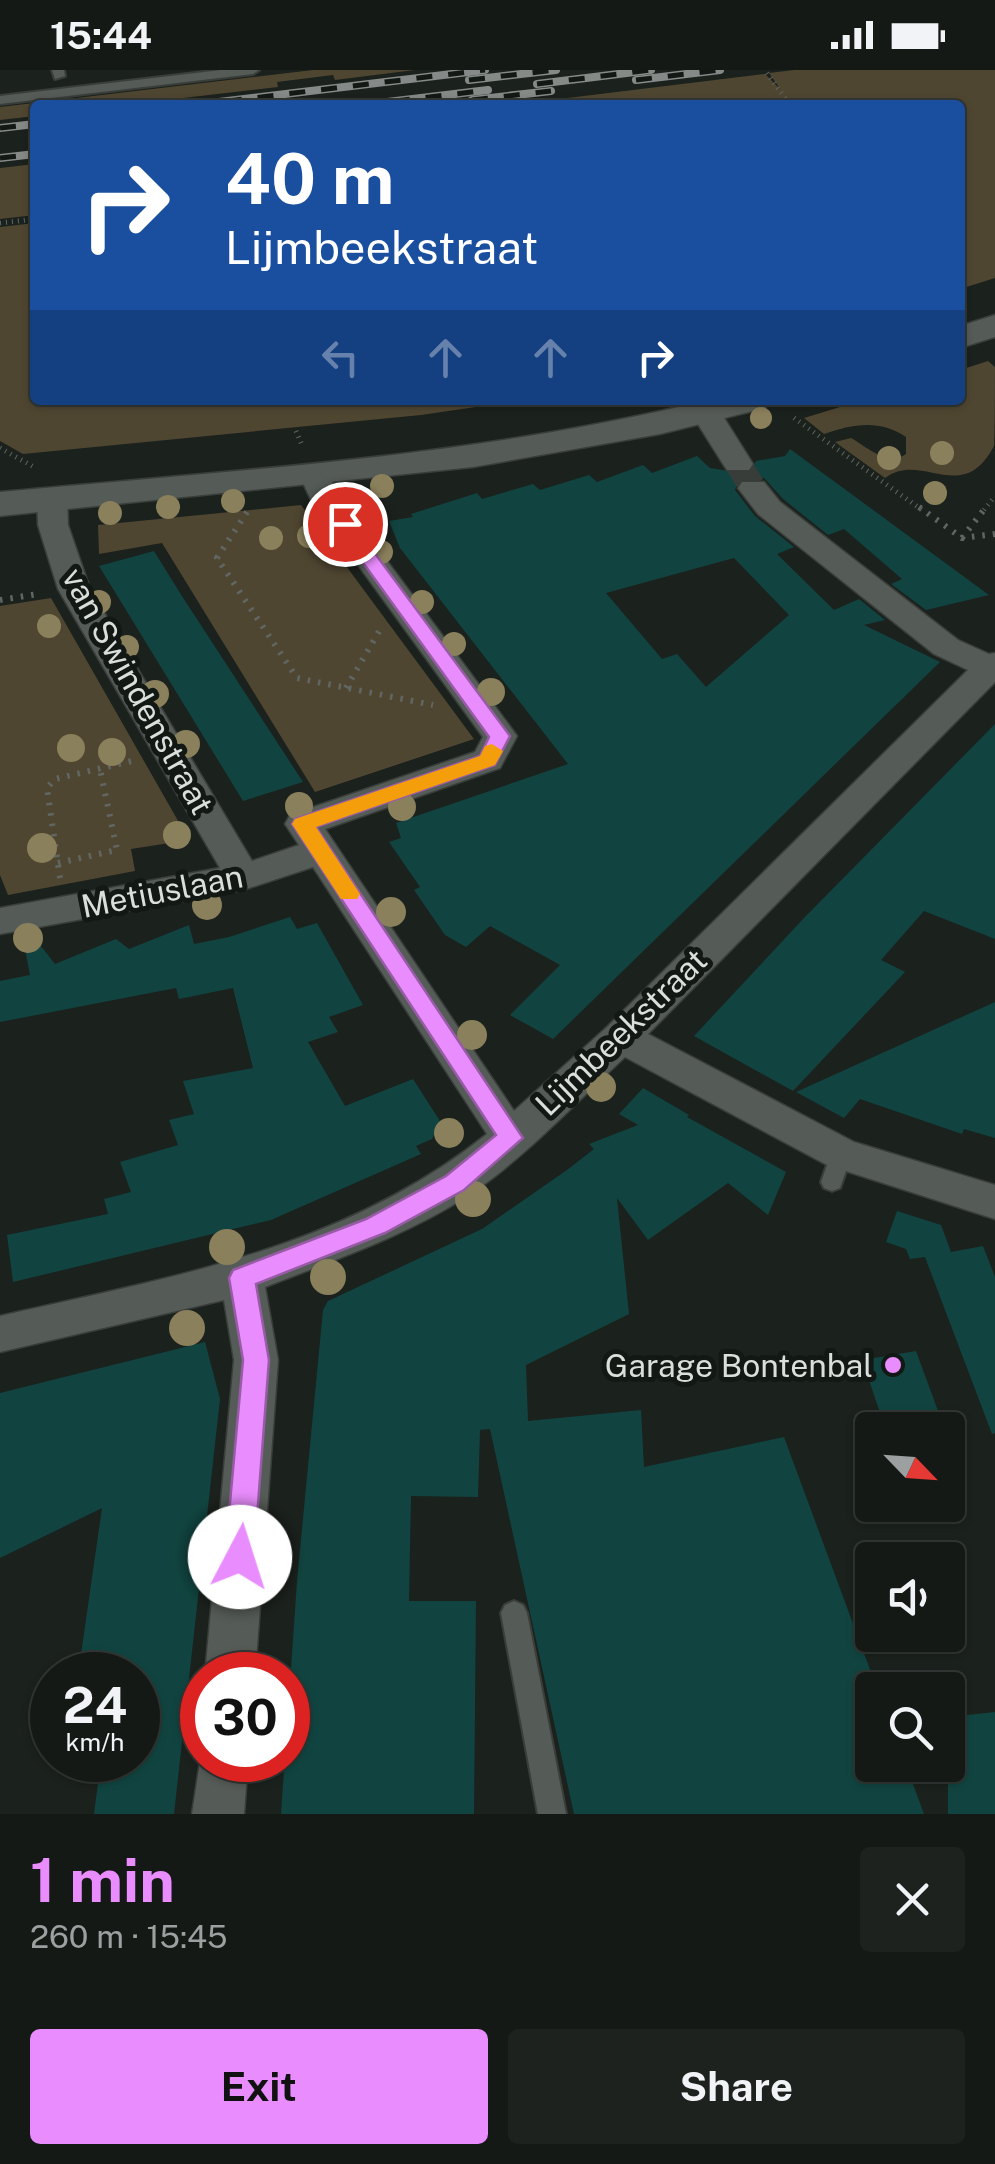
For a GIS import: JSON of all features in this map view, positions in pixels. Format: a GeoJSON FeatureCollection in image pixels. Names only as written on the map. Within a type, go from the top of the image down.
{"type":"FeatureCollection","features":[{"type":"Feature","properties":{"kind":"street"},"geometry":{"type":"LineString","coordinates":[[965,335],[995,326]]}},
{"type":"Feature","properties":{"kind":"street"},"geometry":{"type":"LineString","coordinates":[[0,504],[314,474],[572,440],[734,405]]}},
{"type":"Feature","properties":{"kind":"street"},"geometry":{"type":"LineString","coordinates":[[706,413],[770,508],[946,648],[992,665]]}},
{"type":"Feature","properties":{"kind":"street"},"geometry":{"type":"LineString","coordinates":[[314,474],[326,500],[500,736],[488,760],[303,824],[511,1138]]}},
{"type":"Feature","properties":{"kind":"street","name":"van Swindenstraat"},"geometry":{"type":"LineString","coordinates":[[52,498],[53,525],[74,588],[243,877]]}},
{"type":"Feature","properties":{"kind":"street","name":"Lijmbeekstraat"},"geometry":{"type":"LineString","coordinates":[[0,1334],[242,1278],[376,1226],[455,1183],[511,1138],[621,1037],[992,665]]}},
{"type":"Feature","properties":{"kind":"street","name":"Metiuslaan"},"geometry":{"type":"LineString","coordinates":[[0,921],[243,877],[321,851]]}},
{"type":"Feature","properties":{"kind":"street"},"geometry":{"type":"LineString","coordinates":[[621,1037],[836,1168],[995,1202]]}},
{"type":"Feature","properties":{"kind":"street"},"geometry":{"type":"LineString","coordinates":[[232,1652],[256,1360],[242,1278]]}},
{"type":"Feature","properties":{"kind":"street"},"geometry":{"type":"LineString","coordinates":[[218,1814],[221,1782]]}},
{"type":"Feature","properties":{"kind":"lane"},"geometry":{"type":"LineString","coordinates":[[1,97],[253,70]]}},
{"type":"Feature","properties":{"kind":"lane"},"geometry":{"type":"LineString","coordinates":[[514,1613],[552,1814]]}},
{"type":"Feature","properties":{"kind":"path"},"geometry":{"type":"LineString","coordinates":[[767,73],[786,100]]}},
{"type":"Feature","properties":{"kind":"path"},"geometry":{"type":"LineString","coordinates":[[0,223],[30,220]]}},
{"type":"Feature","properties":{"kind":"path"},"geometry":{"type":"LineString","coordinates":[[794,418],[962,538],[995,534]]}},
{"type":"Feature","properties":{"kind":"path"},"geometry":{"type":"LineString","coordinates":[[0,448],[18,458]]}},
{"type":"Feature","properties":{"kind":"path"},"geometry":{"type":"LineString","coordinates":[[962,538],[995,496]]}},
{"type":"Feature","properties":{"kind":"path"},"geometry":{"type":"LineString","coordinates":[[250,507],[217,558],[297,678],[484,715]]}},
{"type":"Feature","properties":{"kind":"path"},"geometry":{"type":"LineString","coordinates":[[346,688],[400,598]]}},
{"type":"Feature","properties":{"kind":"path"},"geometry":{"type":"LineString","coordinates":[[64,910],[48,788],[55,779],[170,752]]}},
{"type":"Feature","properties":{"kind":"path"},"geometry":{"type":"LineString","coordinates":[[58,863],[117,850],[100,768]]}},
{"type":"Feature","properties":{"kind":"shaded area"},"geometry":{"type":"Polygon","coordinates":[[[313,70],[415,70],[335,80],[333,75],[277,82],[278,87],[166,100],[59,100],[313,70]]]}},
{"type":"Feature","properties":{"kind":"shaded area"},"geometry":{"type":"Polygon","coordinates":[[[995,70],[995,278],[965,287],[965,100],[551,100],[765,74],[781,90],[769,73],[995,70]]]}},
{"type":"Feature","properties":{"kind":"shaded area"},"geometry":{"type":"Polygon","coordinates":[[[30,103],[30,117],[0,120],[0,107],[30,103]]]}},
{"type":"Feature","properties":{"kind":"shaded area"},"geometry":{"type":"Polygon","coordinates":[[[30,165],[30,216],[0,219],[0,168],[30,165]]]}},
{"type":"Feature","properties":{"kind":"shaded area"},"geometry":{"type":"Polygon","coordinates":[[[30,224],[30,405],[490,405],[23,454],[0,441],[0,227],[30,224]]]}},
{"type":"Feature","properties":{"kind":"shaded area"},"geometry":{"type":"Polygon","coordinates":[[[988,361],[995,367],[994,446],[982,464],[969,473],[955,476],[913,470],[885,478],[835,442],[851,438],[892,458],[906,454],[906,437],[866,425],[824,434],[804,418],[847,405],[965,405],[965,368],[988,361]]]}},
{"type":"Feature","properties":{"kind":"shaded area"},"geometry":{"type":"Polygon","coordinates":[[[301,505],[474,739],[315,792],[162,543],[99,554],[98,525],[301,505]]]}},
{"type":"Feature","properties":{"kind":"shaded area"},"geometry":{"type":"Polygon","coordinates":[[[51,598],[189,840],[131,849],[135,871],[8,895],[0,875],[0,606],[51,598]]]}},
{"type":"Feature","properties":{"kind":"building"},"geometry":{"type":"Polygon","coordinates":[[[790,449],[989,595],[926,610],[891,584],[902,579],[844,529],[828,535],[783,499],[764,478],[739,480],[735,490],[755,516],[794,547],[777,554],[834,610],[859,599],[885,620],[864,625],[940,662],[553,1039],[510,1015],[560,965],[490,926],[466,947],[445,935],[414,890],[420,887],[389,842],[401,838],[396,823],[568,764],[400,548],[389,521],[413,517],[411,514],[477,493],[482,499],[533,484],[540,490],[589,475],[597,482],[643,465],[652,473],[697,456],[710,468],[749,474],[756,461],[785,456],[790,449]],[[734,558],[606,593],[662,659],[677,654],[706,687],[789,615],[734,558]]]}},
{"type":"Feature","properties":{"kind":"building"},"geometry":{"type":"Polygon","coordinates":[[[154,551],[303,782],[243,801],[99,566],[154,551]]]}},
{"type":"Feature","properties":{"kind":"building"},"geometry":{"type":"Polygon","coordinates":[[[995,724],[995,939],[924,911],[881,960],[905,972],[793,1091],[694,1036],[804,918],[995,724]]]}},
{"type":"Feature","properties":{"kind":"building"},"geometry":{"type":"Polygon","coordinates":[[[290,917],[297,929],[317,923],[363,1005],[329,1017],[338,1032],[308,1042],[345,1106],[413,1079],[440,1121],[432,1139],[416,1146],[421,1154],[271,1220],[13,1282],[7,1235],[108,1214],[104,1199],[131,1192],[120,1162],[178,1145],[169,1120],[194,1114],[183,1081],[253,1068],[233,988],[179,999],[176,988],[0,1022],[0,981],[30,975],[22,934],[30,932],[55,964],[116,939],[129,949],[189,925],[194,944],[290,917]]]}},
{"type":"Feature","properties":{"kind":"building"},"geometry":{"type":"Polygon","coordinates":[[[995,1002],[995,1138],[964,1129],[962,1134],[860,1099],[844,1118],[796,1092],[995,1002]]]}},
{"type":"Feature","properties":{"kind":"building"},"geometry":{"type":"Polygon","coordinates":[[[643,1088],[786,1172],[768,1215],[728,1183],[648,1240],[617,1198],[629,1314],[526,1365],[528,1421],[641,1410],[644,1467],[784,1437],[855,1629],[855,1652],[863,1652],[871,1672],[855,1672],[855,1782],[912,1782],[924,1814],[574,1814],[490,1429],[480,1430],[478,1497],[411,1496],[409,1601],[476,1601],[474,1814],[281,1814],[283,1782],[310,1782],[310,1652],[292,1652],[323,1310],[328,1301],[482,1229],[594,1149],[589,1144],[638,1125],[619,1114],[643,1088]]]}},
{"type":"Feature","properties":{"kind":"building"},"geometry":{"type":"Polygon","coordinates":[[[897,1211],[941,1225],[951,1252],[983,1246],[995,1277],[995,1433],[992,1434],[925,1257],[910,1259],[906,1249],[886,1242],[897,1211]]]}},
{"type":"Feature","properties":{"kind":"building"},"geometry":{"type":"Polygon","coordinates":[[[205,1342],[220,1399],[192,1652],[180,1652],[180,1760],[174,1814],[94,1814],[98,1782],[160,1782],[160,1652],[81,1652],[102,1508],[0,1558],[0,1393],[205,1342]]]}},
{"type":"Feature","properties":{"kind":"building"},"geometry":{"type":"Polygon","coordinates":[[[916,1351],[938,1412],[880,1412],[862,1360],[916,1351]]]}},
{"type":"Feature","properties":{"kind":"building"},"geometry":{"type":"Polygon","coordinates":[[[995,1712],[995,1814],[948,1814],[948,1782],[965,1782],[965,1715],[995,1712]]]}},
{"type":"Feature","properties":{"kind":"tunnel"},"geometry":{"type":"LineString","coordinates":[[738,464],[753,488]]}},
{"type":"Feature","properties":{"kind":"railway"},"geometry":{"type":"LineString","coordinates":[[236,100],[485,70]]}},
{"type":"Feature","properties":{"kind":"railway"},"geometry":{"type":"LineString","coordinates":[[469,80],[556,70]]}},
{"type":"Feature","properties":{"kind":"railway"},"geometry":{"type":"LineString","coordinates":[[537,84],[651,70]]}},
{"type":"Feature","properties":{"kind":"railway"},"geometry":{"type":"LineString","coordinates":[[636,80],[720,70]]}},
{"type":"Feature","properties":{"kind":"railway"},"geometry":{"type":"LineString","coordinates":[[404,100],[488,90]]}},
{"type":"Feature","properties":{"kind":"railway"},"geometry":{"type":"LineString","coordinates":[[472,100],[551,91]]}},
{"type":"Feature","properties":{"kind":"railway"},"geometry":{"type":"LineString","coordinates":[[0,128],[30,125]]}},
{"type":"Feature","properties":{"kind":"railway"},"geometry":{"type":"LineString","coordinates":[[0,158],[30,155]]}},
{"type":"Feature","properties":{"kind":"slow traffic"},"geometry":{"type":"LineString","coordinates":[[349,894],[303,824],[488,760],[492,751]]}},
{"type":"Feature","properties":{"kind":"place","name":"Garage Bontenbal"},"geometry":{"type":"Point","coordinates":[893,1365]}},
{"type":"Feature","properties":{"kind":"route"},"geometry":{"type":"LineString","coordinates":[[240,1557],[256,1360],[242,1278],[376,1226],[455,1183],[511,1138],[303,824],[488,760],[500,736],[345,524]]}}]}
